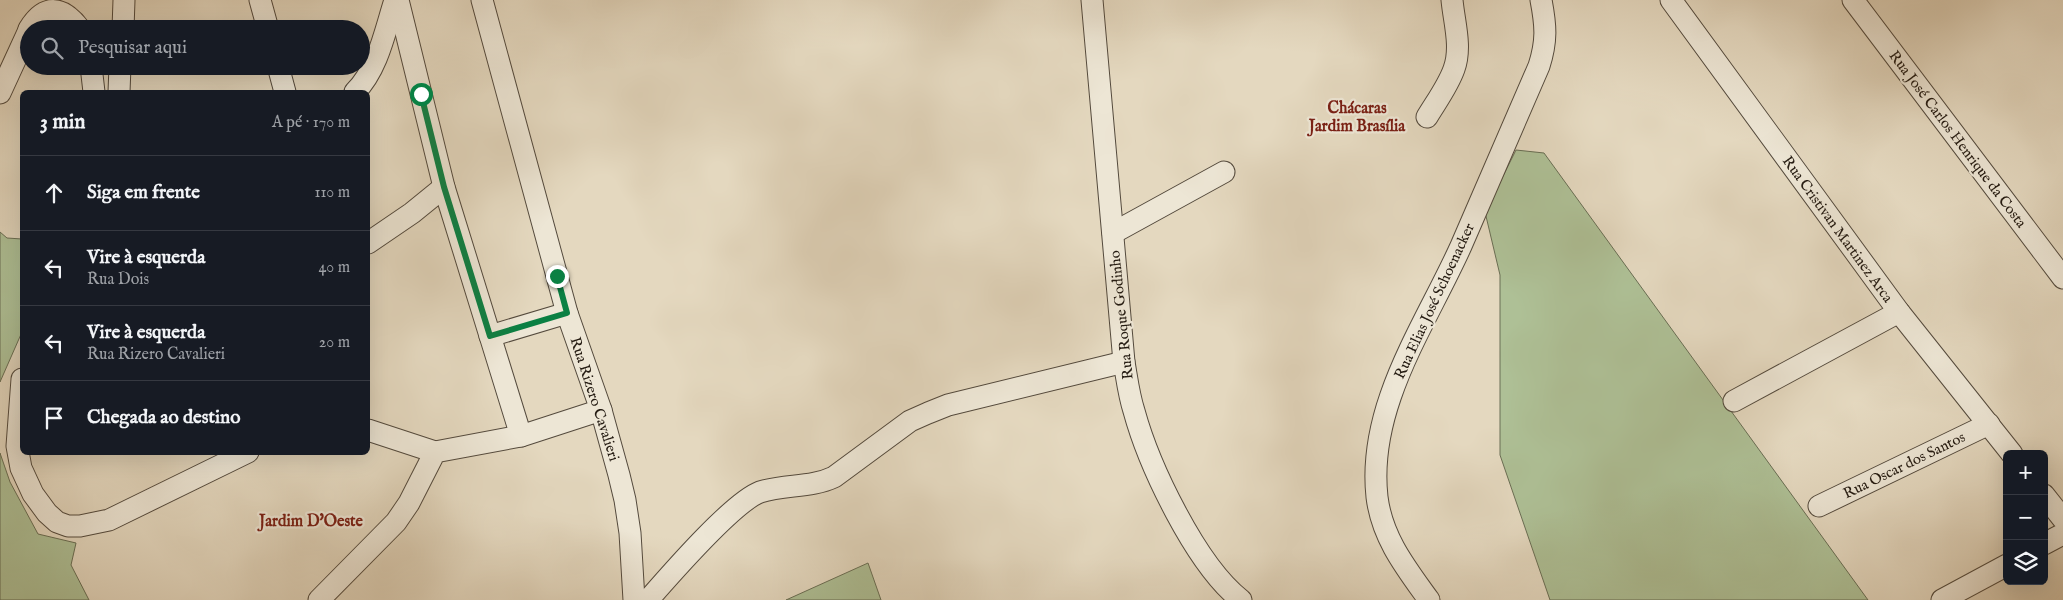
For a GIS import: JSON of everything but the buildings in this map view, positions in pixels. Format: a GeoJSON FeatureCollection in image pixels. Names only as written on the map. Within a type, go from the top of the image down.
{"type":"FeatureCollection","features":[{"type":"Feature","properties":{"kind":"street"},"geometry":{"type":"LineString","coordinates":[[123,20],[124,0]]}},
{"type":"Feature","properties":{"kind":"street"},"geometry":{"type":"LineString","coordinates":[[260,0],[266,20]]}},
{"type":"Feature","properties":{"kind":"street"},"geometry":{"type":"LineString","coordinates":[[370,71],[396,0]]}},
{"type":"Feature","properties":{"kind":"street"},"geometry":{"type":"LineString","coordinates":[[396,0],[444,187],[522,436]]}},
{"type":"Feature","properties":{"kind":"street","name":"Rua Rizero Cavalieri"},"geometry":{"type":"LineString","coordinates":[[482,0],[567,313],[601,410],[626,500],[634,600]]}},
{"type":"Feature","properties":{"kind":"street","name":"Rua Roque Godinho"},"geometry":{"type":"LineString","coordinates":[[1092,0],[1124,362],[1133,410],[1153,464],[1187,532],[1211,568],[1229,591],[1240,600]]}},
{"type":"Feature","properties":{"kind":"street"},"geometry":{"type":"LineString","coordinates":[[1427,117],[1454,69],[1457,52],[1452,0]]}},
{"type":"Feature","properties":{"kind":"street","name":"Rua Elias José Schoenacker"},"geometry":{"type":"LineString","coordinates":[[1429,600],[1395,551],[1382,524],[1377,497],[1376,472],[1380,431],[1390,396],[1460,247],[1539,66],[1545,49],[1546,33],[1541,0]]}},
{"type":"Feature","properties":{"kind":"street","name":"Rua Cristivan Martinez Arca"},"geometry":{"type":"LineString","coordinates":[[1671,0],[1899,312],[2009,450]]}},
{"type":"Feature","properties":{"kind":"street","name":"Rua José Carlos Henrique da Costa"},"geometry":{"type":"LineString","coordinates":[[1852,0],[2063,278]]}},
{"type":"Feature","properties":{"kind":"street"},"geometry":{"type":"LineString","coordinates":[[34,20],[45,11],[56,10],[72,20]]}},
{"type":"Feature","properties":{"kind":"street"},"geometry":{"type":"LineString","coordinates":[[0,93],[20,49]]}},
{"type":"Feature","properties":{"kind":"street"},"geometry":{"type":"LineString","coordinates":[[92,75],[94,90]]}},
{"type":"Feature","properties":{"kind":"street"},"geometry":{"type":"LineString","coordinates":[[120,75],[120,90]]}},
{"type":"Feature","properties":{"kind":"street"},"geometry":{"type":"LineString","coordinates":[[280,75],[284,90]]}},
{"type":"Feature","properties":{"kind":"street"},"geometry":{"type":"LineString","coordinates":[[356,90],[368,75]]}},
{"type":"Feature","properties":{"kind":"street"},"geometry":{"type":"LineString","coordinates":[[1113,232],[1224,172]]}},
{"type":"Feature","properties":{"kind":"street"},"geometry":{"type":"LineString","coordinates":[[370,242],[444,187]]}},
{"type":"Feature","properties":{"kind":"street"},"geometry":{"type":"LineString","coordinates":[[1734,401],[1899,312]]}},
{"type":"Feature","properties":{"kind":"street"},"geometry":{"type":"LineString","coordinates":[[490,336],[567,313]]}},
{"type":"Feature","properties":{"kind":"street"},"geometry":{"type":"LineString","coordinates":[[648,600],[722,521],[744,502],[759,493],[780,487],[822,483],[834,477],[910,422],[948,406],[1124,362]]}},
{"type":"Feature","properties":{"kind":"street"},"geometry":{"type":"LineString","coordinates":[[20,406],[17,446],[21,468],[33,494],[47,513],[57,522],[68,526],[80,526],[109,520],[242,455]]}},
{"type":"Feature","properties":{"kind":"street"},"geometry":{"type":"LineString","coordinates":[[370,431],[435,452],[522,436],[601,410]]}},
{"type":"Feature","properties":{"kind":"street","name":"Rua Oscar dos Santos"},"geometry":{"type":"LineString","coordinates":[[1819,506],[1989,424]]}},
{"type":"Feature","properties":{"kind":"street"},"geometry":{"type":"LineString","coordinates":[[319,600],[396,522],[410,503],[435,452]]}},
{"type":"Feature","properties":{"kind":"street"},"geometry":{"type":"LineString","coordinates":[[2048,500],[2063,519]]}},
{"type":"Feature","properties":{"kind":"street"},"geometry":{"type":"LineString","coordinates":[[2048,542],[2063,534]]}},
{"type":"Feature","properties":{"kind":"street"},"geometry":{"type":"LineString","coordinates":[[1942,600],[2003,567]]}},
{"type":"Feature","properties":{"kind":"green space"},"geometry":{"type":"Polygon","coordinates":[[[1516,150],[1544,153],[1868,600],[1550,600],[1500,455],[1500,275],[1485,212],[1516,150]]]}},
{"type":"Feature","properties":{"kind":"green space"},"geometry":{"type":"Polygon","coordinates":[[[0,232],[7,238],[20,239],[20,337],[0,382],[0,232]]]}},
{"type":"Feature","properties":{"kind":"green space"},"geometry":{"type":"Polygon","coordinates":[[[0,453],[10,482],[38,534],[76,543],[71,565],[89,600],[0,600],[0,453]]]}},
{"type":"Feature","properties":{"kind":"green space"},"geometry":{"type":"Polygon","coordinates":[[[868,563],[881,600],[786,600],[868,563]]]}},
{"type":"Feature","properties":{"kind":"district","name":"Chácaras Jardim Brasília"},"geometry":{"type":"Point","coordinates":[1357,116]}},
{"type":"Feature","properties":{"kind":"district","name":"Jardim D'Oeste"},"geometry":{"type":"Point","coordinates":[311,520]}},
{"type":"Feature","properties":{"kind":"route"},"geometry":{"type":"LineString","coordinates":[[421,94],[444,187],[490,336],[567,313],[557,276]]}}]}
